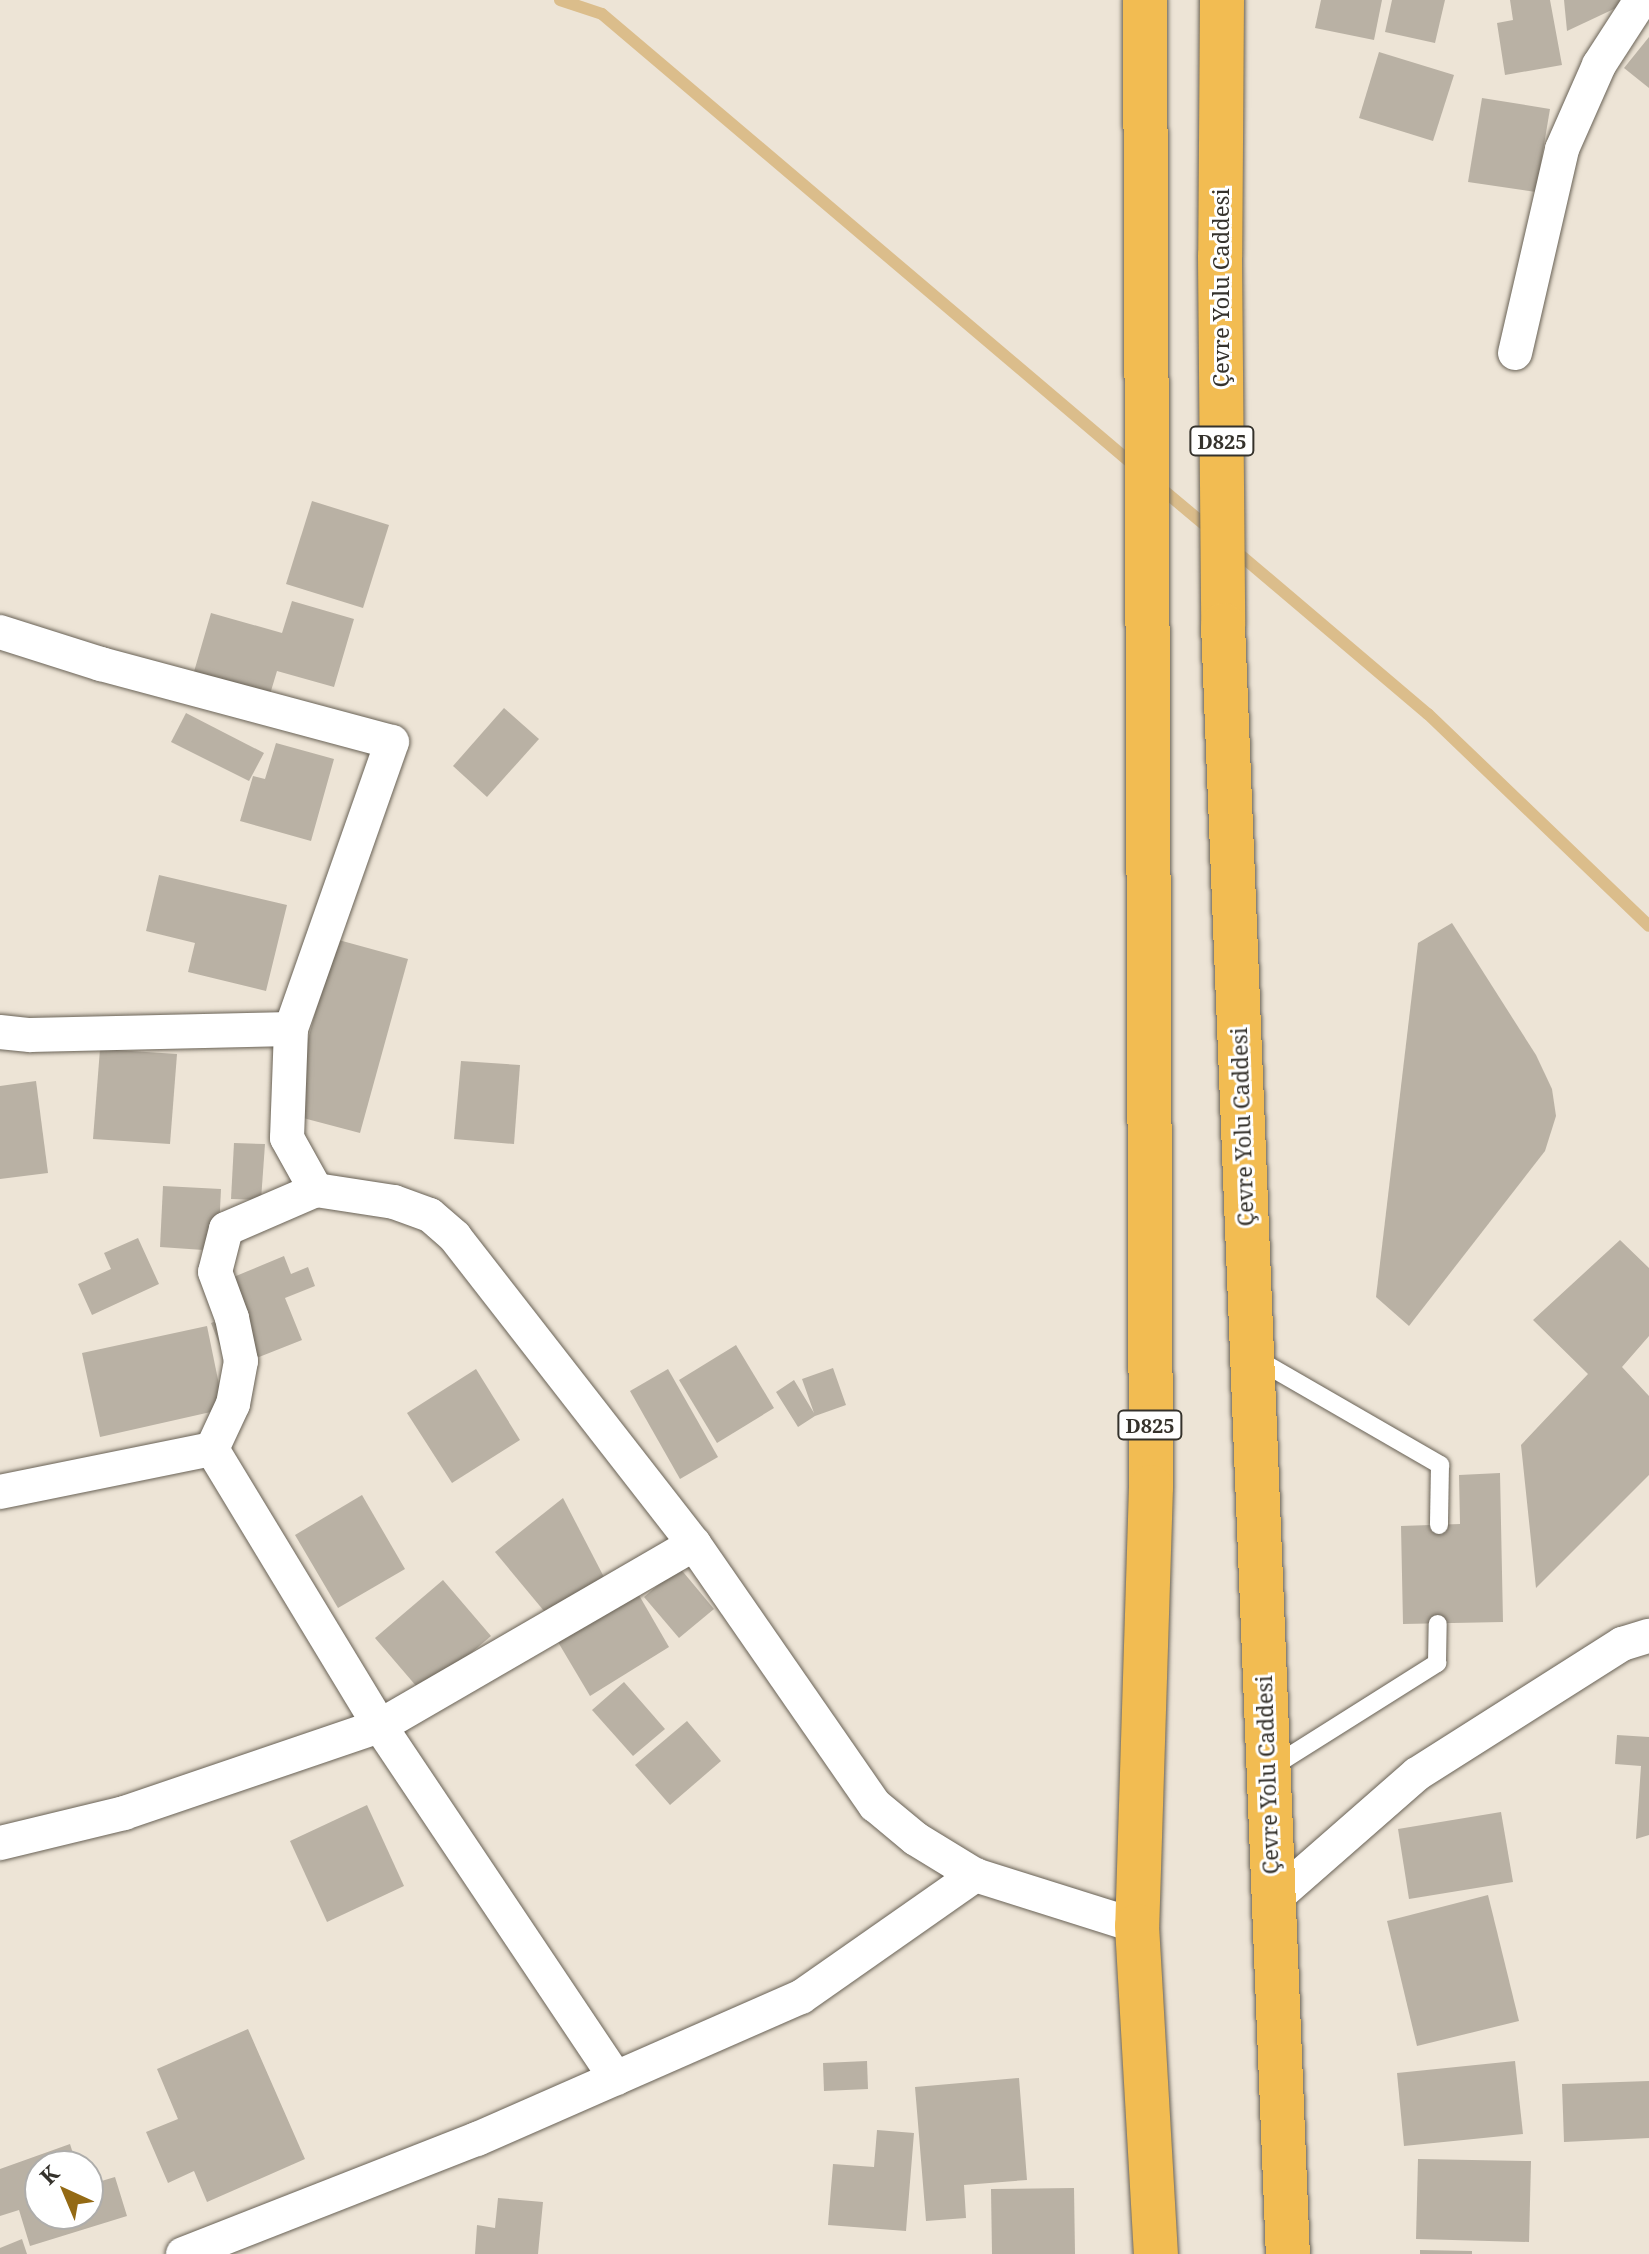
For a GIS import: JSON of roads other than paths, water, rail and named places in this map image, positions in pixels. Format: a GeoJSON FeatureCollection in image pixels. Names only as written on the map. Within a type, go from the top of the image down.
{"type":"FeatureCollection","features":[{"type":"Feature","properties":{"kind":"highway","name":"D825"},"geometry":{"type":"LineString","coordinates":[[1145,0],[1143,226],[1151,1487],[1137,1926],[1156,2254]]}},
{"type":"Feature","properties":{"kind":"highway","name":"Çevre Yolu Caddesi"},"geometry":{"type":"LineString","coordinates":[[1222,0],[1220,256],[1223,625],[1288,2254]]}},
{"type":"Feature","properties":{"kind":"street"},"geometry":{"type":"LineString","coordinates":[[1515,353],[1562,149],[1599,65],[1641,0]]}},
{"type":"Feature","properties":{"kind":"street"},"geometry":{"type":"LineString","coordinates":[[0,632],[101,664],[392,742],[291,1029],[287,1138],[316,1190]]}},
{"type":"Feature","properties":{"kind":"street"},"geometry":{"type":"LineString","coordinates":[[0,1032],[30,1035],[291,1029]]}},
{"type":"Feature","properties":{"kind":"street"},"geometry":{"type":"LineString","coordinates":[[212,1449],[233,1404],[241,1361],[232,1318],[215,1272],[226,1229],[316,1190],[394,1202],[430,1215],[455,1237],[694,1544],[875,1805],[916,1839],[975,1875],[1137,1926]]}},
{"type":"Feature","properties":{"kind":"street"},"geometry":{"type":"LineString","coordinates":[[0,1492],[212,1449]]}},
{"type":"Feature","properties":{"kind":"street"},"geometry":{"type":"LineString","coordinates":[[212,1449],[380,1726],[616,2078]]}},
{"type":"Feature","properties":{"kind":"street"},"geometry":{"type":"LineString","coordinates":[[0,1843],[124,1813],[380,1726],[694,1544]]}},
{"type":"Feature","properties":{"kind":"street"},"geometry":{"type":"LineString","coordinates":[[1273,1900],[1417,1774],[1622,1644],[1649,1636]]}},
{"type":"Feature","properties":{"kind":"street"},"geometry":{"type":"LineString","coordinates":[[183,2254],[477,2139],[801,1997],[975,1875]]}},
{"type":"Feature","properties":{"kind":"lane"},"geometry":{"type":"LineString","coordinates":[[1250,1355],[1440,1465],[1439,1525]]}},
{"type":"Feature","properties":{"kind":"lane"},"geometry":{"type":"LineString","coordinates":[[1267,1770],[1437,1663],[1438,1624]]}},
{"type":"Feature","properties":{"kind":"waterway"},"geometry":{"type":"LineString","coordinates":[[560,0],[602,14],[1136,467]]}},
{"type":"Feature","properties":{"kind":"waterway"},"geometry":{"type":"LineString","coordinates":[[1156,484],[1212,531]]}},
{"type":"Feature","properties":{"kind":"waterway"},"geometry":{"type":"LineString","coordinates":[[1232,548],[1428,714],[1649,926]]}}]}
